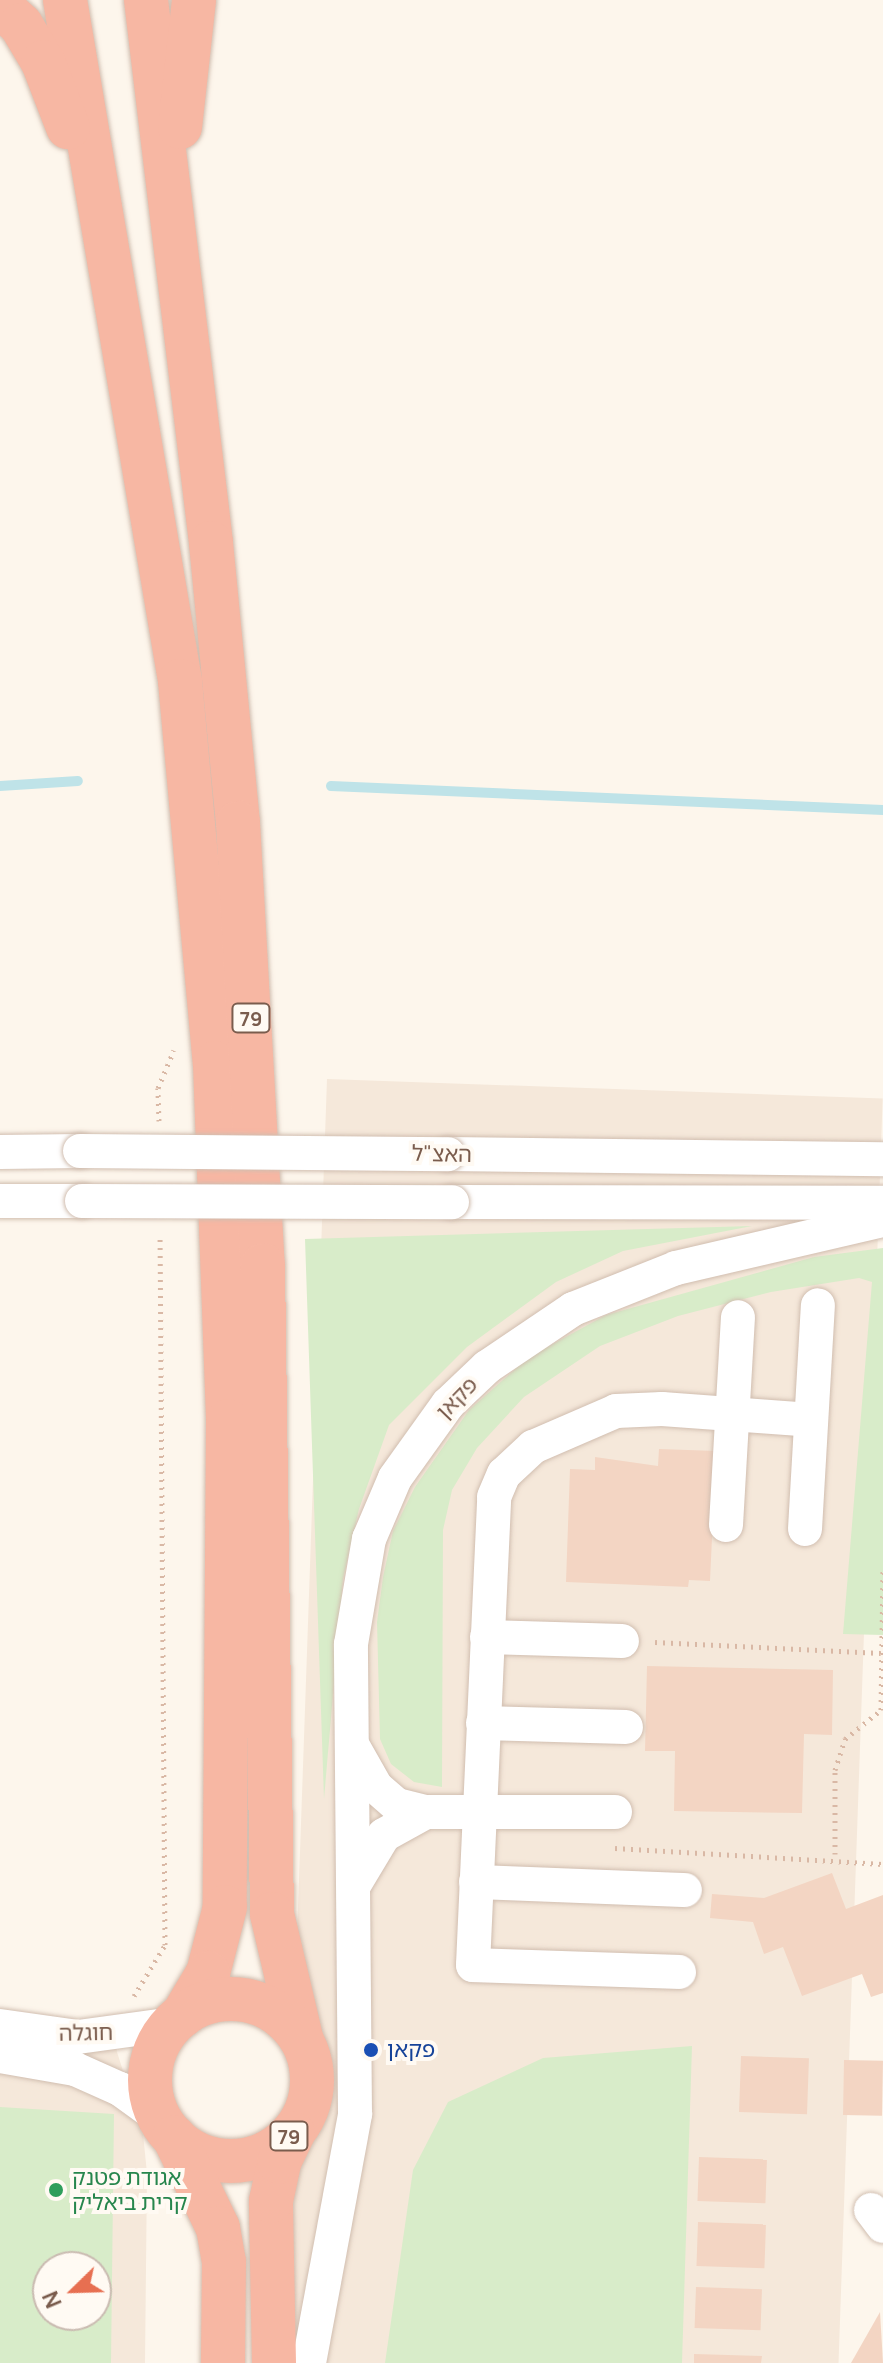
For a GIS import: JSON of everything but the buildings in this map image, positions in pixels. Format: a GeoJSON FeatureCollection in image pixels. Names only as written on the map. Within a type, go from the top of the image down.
{"type":"FeatureCollection","features":[{"type":"Feature","properties":{"kind":"highway","name":"79"},"geometry":{"type":"LineString","coordinates":[[65,0],[114,270],[180,681],[211,1021],[228,1421],[225,1907],[208,1973],[158,2046],[151,2071],[167,2127],[218,2228],[224,2262],[223,2363]]}},
{"type":"Feature","properties":{"kind":"highway","name":"79"},"geometry":{"type":"LineString","coordinates":[[146,0],[172,210],[240,854],[263,1265],[272,1914],[312,2087],[279,2162],[271,2201],[274,2363]]}},
{"type":"Feature","properties":{"kind":"highway"},"geometry":{"type":"LineString","coordinates":[[172,210],[194,0]]}},
{"type":"Feature","properties":{"kind":"highway"},"geometry":{"type":"LineString","coordinates":[[0,6],[21,25],[43,62],[114,270]]}},
{"type":"Feature","properties":{"kind":"highway"},"geometry":{"type":"LineString","coordinates":[[178,2019],[214,2000],[246,2000],[276,2013],[301,2038]]}},
{"type":"Feature","properties":{"kind":"highway","name":"79"},"geometry":{"type":"LineString","coordinates":[[167,2127],[204,2156],[240,2160],[264,2155],[293,2133]]}},
{"type":"Feature","properties":{"kind":"street","name":"האצ\"ל"},"geometry":{"type":"LineString","coordinates":[[0,1152],[883,1159]]}},
{"type":"Feature","properties":{"kind":"street"},"geometry":{"type":"LineString","coordinates":[[0,1201],[883,1203]]}},
{"type":"Feature","properties":{"kind":"street","name":"פקאן"},"geometry":{"type":"LineString","coordinates":[[309,2363],[355,2114],[351,1644],[369,1539],[409,1453],[448,1404],[520,1344],[616,1288],[755,1248],[883,1220]]}},
{"type":"Feature","properties":{"kind":"street"},"geometry":{"type":"LineString","coordinates":[[805,1529],[818,1305]]}},
{"type":"Feature","properties":{"kind":"street"},"geometry":{"type":"LineString","coordinates":[[726,1525],[738,1317]]}},
{"type":"Feature","properties":{"kind":"street"},"geometry":{"type":"LineString","coordinates":[[679,1972],[473,1965],[494,1497],[504,1474],[533,1447],[616,1411],[811,1420]]}},
{"type":"Feature","properties":{"kind":"street"},"geometry":{"type":"LineString","coordinates":[[487,1637],[622,1641]]}},
{"type":"Feature","properties":{"kind":"street"},"geometry":{"type":"LineString","coordinates":[[483,1723],[626,1727]]}},
{"type":"Feature","properties":{"kind":"street"},"geometry":{"type":"LineString","coordinates":[[352,1744],[376,1787],[397,1805],[426,1812],[615,1812]]}},
{"type":"Feature","properties":{"kind":"street"},"geometry":{"type":"LineString","coordinates":[[353,1886],[384,1835],[426,1812]]}},
{"type":"Feature","properties":{"kind":"street"},"geometry":{"type":"LineString","coordinates":[[476,1882],[685,1890]]}},
{"type":"Feature","properties":{"kind":"street","name":"חוגלה"},"geometry":{"type":"LineString","coordinates":[[0,2026],[78,2037],[119,2033],[178,2019]]}},
{"type":"Feature","properties":{"kind":"street","name":"חוגלה"},"geometry":{"type":"LineString","coordinates":[[0,2056],[75,2069],[120,2089],[167,2127]]}},
{"type":"Feature","properties":{"kind":"path"},"geometry":{"type":"LineString","coordinates":[[159,1136],[158,1088],[166,1062],[182,1036],[211,1021]]}},
{"type":"Feature","properties":{"kind":"path"},"geometry":{"type":"LineString","coordinates":[[119,2033],[131,2001],[165,1945],[160,1231]]}},
{"type":"Feature","properties":{"kind":"path"},"geometry":{"type":"LineString","coordinates":[[835,1854],[835,1770],[845,1739],[881,1710],[883,1570]]}},
{"type":"Feature","properties":{"kind":"path"},"geometry":{"type":"LineString","coordinates":[[622,1641],[881,1653]]}},
{"type":"Feature","properties":{"kind":"shaded area"},"geometry":{"type":"Polygon","coordinates":[[[327,1079],[883,1098],[839,2363],[282,2362],[327,1079]]]}},
{"type":"Feature","properties":{"kind":"shaded area"},"geometry":{"type":"Polygon","coordinates":[[[0,2011],[114,2025],[117,2052],[143,2134],[147,2173],[145,2363],[0,2363],[0,2011]]]}},
{"type":"Feature","properties":{"kind":"green space"},"geometry":{"type":"Polygon","coordinates":[[[752,1226],[623,1251],[556,1282],[467,1347],[389,1425],[359,1509],[343,1579],[324,1799],[305,1239],[752,1226]]]}},
{"type":"Feature","properties":{"kind":"green space"},"geometry":{"type":"Polygon","coordinates":[[[883,1248],[883,1635],[843,1634],[872,1282],[859,1278],[771,1292],[678,1316],[600,1346],[524,1397],[477,1448],[452,1490],[443,1530],[442,1787],[414,1782],[391,1764],[380,1739],[377,1622],[393,1531],[415,1487],[469,1410],[529,1357],[606,1315],[814,1257],[883,1248]]]}},
{"type":"Feature","properties":{"kind":"green space"},"geometry":{"type":"Polygon","coordinates":[[[692,2046],[682,2363],[385,2363],[413,2170],[448,2102],[543,2058],[692,2046]]]}},
{"type":"Feature","properties":{"kind":"green space","name":"אגודת פטנק קרית ביאליק"},"geometry":{"type":"Polygon","coordinates":[[[0,2107],[114,2114],[112,2280],[112,2251],[32,2251],[32,2331],[111,2331],[111,2363],[0,2363],[0,2107]]]}},
{"type":"Feature","properties":{"kind":"waterway"},"geometry":{"type":"LineString","coordinates":[[0,786],[78,781]]}},
{"type":"Feature","properties":{"kind":"waterway"},"geometry":{"type":"LineString","coordinates":[[331,786],[883,810]]}},
{"type":"Feature","properties":{"kind":"place","name":"פקאן"},"geometry":{"type":"Point","coordinates":[371,2050]}},
{"type":"Feature","properties":{"kind":"place","name":"אגודת פטנק קרית ביאליק"},"geometry":{"type":"Point","coordinates":[56,2190]}}]}
